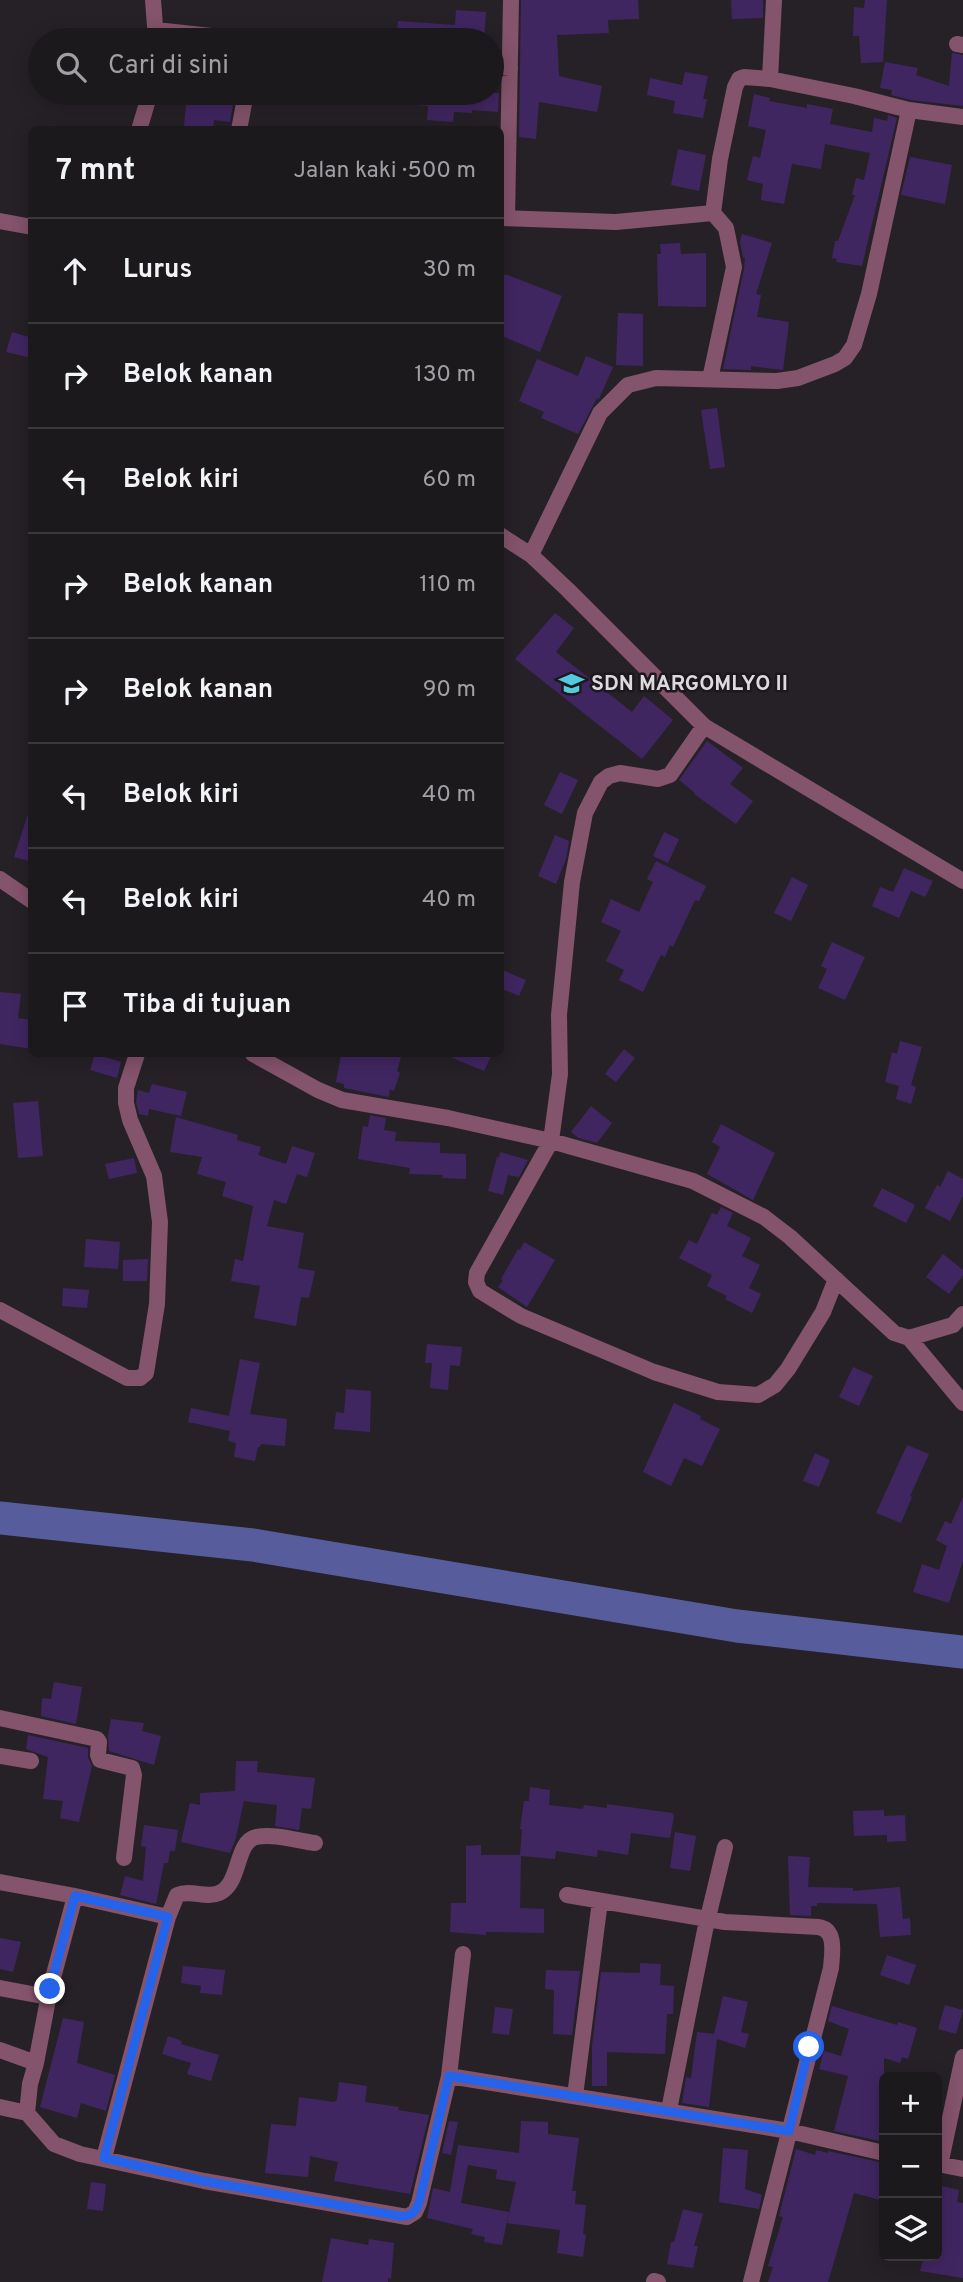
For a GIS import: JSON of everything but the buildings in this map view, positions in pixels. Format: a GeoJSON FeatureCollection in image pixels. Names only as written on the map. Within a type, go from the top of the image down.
{"type":"FeatureCollection","features":[{"type":"Feature","properties":{"kind":"street"},"geometry":{"type":"LineString","coordinates":[[153,0],[155,28]]}},
{"type":"Feature","properties":{"kind":"street"},"geometry":{"type":"LineString","coordinates":[[511,0],[504,218],[616,222],[713,213]]}},
{"type":"Feature","properties":{"kind":"street"},"geometry":{"type":"LineString","coordinates":[[769,79],[774,0]]}},
{"type":"Feature","properties":{"kind":"street"},"geometry":{"type":"LineString","coordinates":[[504,67],[510,68]]}},
{"type":"Feature","properties":{"kind":"street"},"geometry":{"type":"LineString","coordinates":[[710,379],[734,267],[726,228],[713,213],[720,159],[734,87],[738,79],[769,79],[909,110],[963,117]]}},
{"type":"Feature","properties":{"kind":"street"},"geometry":{"type":"LineString","coordinates":[[140,126],[146,105]]}},
{"type":"Feature","properties":{"kind":"street"},"geometry":{"type":"LineString","coordinates":[[240,126],[244,105]]}},
{"type":"Feature","properties":{"kind":"street"},"geometry":{"type":"LineString","coordinates":[[531,555],[600,413],[628,385],[641,380],[777,381],[798,378],[835,365],[845,358],[854,345],[869,294],[909,110]]}},
{"type":"Feature","properties":{"kind":"street"},"geometry":{"type":"LineString","coordinates":[[0,221],[28,226]]}},
{"type":"Feature","properties":{"kind":"street"},"geometry":{"type":"LineString","coordinates":[[504,538],[531,555],[704,726],[963,881]]}},
{"type":"Feature","properties":{"kind":"street"},"geometry":{"type":"LineString","coordinates":[[704,726],[670,775],[658,779],[620,773],[609,776],[601,782],[585,813],[572,883],[559,1015],[560,1074],[551,1141],[477,1273],[476,1282],[480,1291],[521,1316],[654,1372],[718,1392],[758,1395],[775,1385],[788,1369],[823,1312],[836,1279]]}},
{"type":"Feature","properties":{"kind":"street"},"geometry":{"type":"LineString","coordinates":[[0,879],[28,898]]}},
{"type":"Feature","properties":{"kind":"street"},"geometry":{"type":"LineString","coordinates":[[0,1310],[127,1378],[140,1378],[146,1373],[157,1304],[160,1222],[153,1175],[130,1120],[126,1102],[126,1088],[136,1057]]}},
{"type":"Feature","properties":{"kind":"street"},"geometry":{"type":"LineString","coordinates":[[258,1057],[342,1100],[448,1118],[551,1141],[692,1181],[764,1217],[894,1332],[909,1338],[963,1403]]}},
{"type":"Feature","properties":{"kind":"street"},"geometry":{"type":"LineString","coordinates":[[909,1338],[953,1325],[963,1314]]}},
{"type":"Feature","properties":{"kind":"street"},"geometry":{"type":"LineString","coordinates":[[0,1718],[97,1739],[100,1760],[132,1768],[134,1775],[124,1858]]}},
{"type":"Feature","properties":{"kind":"street"},"geometry":{"type":"LineString","coordinates":[[0,1756],[31,1761]]}},
{"type":"Feature","properties":{"kind":"street"},"geometry":{"type":"LineString","coordinates":[[104,2158],[168,1917],[177,1895],[185,1892],[217,1895],[226,1889],[245,1845],[252,1838],[262,1836],[315,1843]]}},
{"type":"Feature","properties":{"kind":"street"},"geometry":{"type":"LineString","coordinates":[[669,2110],[705,1930],[725,1847]]}},
{"type":"Feature","properties":{"kind":"street"},"geometry":{"type":"LineString","coordinates":[[0,1882],[168,1917]]}},
{"type":"Feature","properties":{"kind":"street"},"geometry":{"type":"LineString","coordinates":[[567,1895],[709,1920],[824,1927],[831,1937],[831,1969],[751,2282]]}},
{"type":"Feature","properties":{"kind":"street"},"geometry":{"type":"LineString","coordinates":[[27,2113],[30,2084],[48,1997],[75,1896]]}},
{"type":"Feature","properties":{"kind":"street"},"geometry":{"type":"LineString","coordinates":[[575,2096],[600,1901]]}},
{"type":"Feature","properties":{"kind":"street"},"geometry":{"type":"LineString","coordinates":[[0,2107],[27,2113],[54,2144],[80,2154],[204,2181],[407,2217],[415,2212],[419,2203],[449,2076],[463,1954]]}},
{"type":"Feature","properties":{"kind":"street"},"geometry":{"type":"LineString","coordinates":[[0,1988],[48,1997]]}},
{"type":"Feature","properties":{"kind":"street"},"geometry":{"type":"LineString","coordinates":[[0,2050],[36,2063]]}},
{"type":"Feature","properties":{"kind":"street"},"geometry":{"type":"LineString","coordinates":[[942,2148],[963,2057]]}},
{"type":"Feature","properties":{"kind":"street"},"geometry":{"type":"LineString","coordinates":[[449,2076],[789,2131],[879,2152]]}},
{"type":"Feature","properties":{"kind":"street"},"geometry":{"type":"LineString","coordinates":[[942,2166],[963,2169]]}},
{"type":"Feature","properties":{"kind":"waterway"},"geometry":{"type":"LineString","coordinates":[[0,1518],[253,1545],[737,1626],[963,1652]]}},
{"type":"Feature","properties":{"kind":"place","name":"SDN MARGOMLYO II"},"geometry":{"type":"Point","coordinates":[571,684]}},
{"type":"Feature","properties":{"kind":"route"},"geometry":{"type":"LineString","coordinates":[[50,1989],[75,1896],[168,1917],[104,2158],[204,2181],[407,2217],[415,2212],[419,2203],[449,2076],[789,2131],[809,2047]]}}]}
